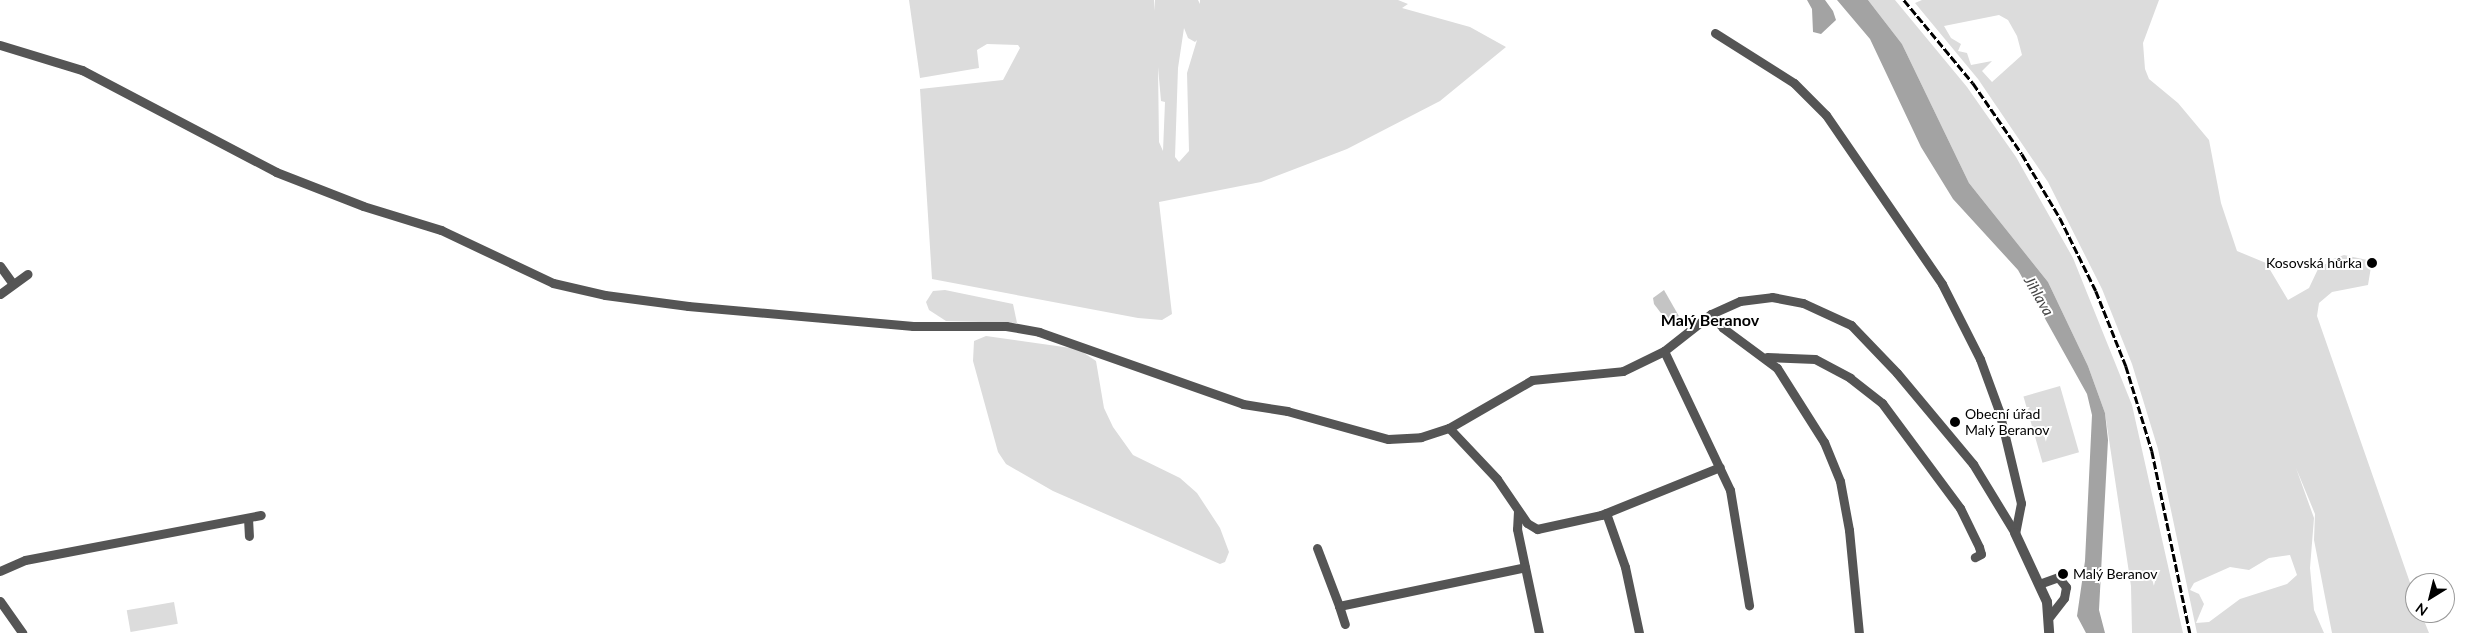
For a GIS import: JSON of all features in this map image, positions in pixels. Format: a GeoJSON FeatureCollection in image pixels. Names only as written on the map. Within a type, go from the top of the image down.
{"type":"FeatureCollection","features":[{"type":"Feature","properties":{"kind":"street"},"geometry":{"type":"LineString","coordinates":[[1714,33],[1794,84],[1826,115],[1942,284],[1980,360],[2000,411],[2021,503],[2015,533]]}},
{"type":"Feature","properties":{"kind":"street"},"geometry":{"type":"LineString","coordinates":[[0,45],[54,59],[123,89],[297,181],[441,230],[552,283],[578,290],[688,306],[913,326],[1006,326],[1072,341],[1243,404],[1287,411],[1378,436],[1400,440],[1448,428],[1522,383],[1547,377],[1623,371],[1664,351],[1711,314],[1740,301],[1772,297],[1819,307],[1851,325],[1908,385],[1968,457],[2015,533],[2039,584],[2050,616],[2049,633]]}},
{"type":"Feature","properties":{"kind":"street"},"geometry":{"type":"LineString","coordinates":[[0,266],[13,284]]}},
{"type":"Feature","properties":{"kind":"street"},"geometry":{"type":"LineString","coordinates":[[0,294],[28,274]]}},
{"type":"Feature","properties":{"kind":"street"},"geometry":{"type":"LineString","coordinates":[[1711,314],[1723,328],[1767,356],[1814,422],[1836,469],[1849,530],[1859,633]]}},
{"type":"Feature","properties":{"kind":"street"},"geometry":{"type":"LineString","coordinates":[[1664,351],[1720,467],[1733,501],[1749,605]]}},
{"type":"Feature","properties":{"kind":"street"},"geometry":{"type":"LineString","coordinates":[[1767,356],[1815,359],[1850,378],[1882,403],[1960,508],[1981,554],[1974,558]]}},
{"type":"Feature","properties":{"kind":"street"},"geometry":{"type":"LineString","coordinates":[[1448,428],[1497,479],[1518,511],[1538,529],[1606,513],[1720,467]]}},
{"type":"Feature","properties":{"kind":"street"},"geometry":{"type":"LineString","coordinates":[[1518,511],[1517,529],[1539,633]]}},
{"type":"Feature","properties":{"kind":"street"},"geometry":{"type":"LineString","coordinates":[[1606,513],[1625,567],[1639,633]]}},
{"type":"Feature","properties":{"kind":"street"},"geometry":{"type":"LineString","coordinates":[[0,571],[25,560],[260,515]]}},
{"type":"Feature","properties":{"kind":"street"},"geometry":{"type":"LineString","coordinates":[[248,518],[249,536]]}},
{"type":"Feature","properties":{"kind":"street"},"geometry":{"type":"LineString","coordinates":[[1317,548],[1345,624]]}},
{"type":"Feature","properties":{"kind":"street"},"geometry":{"type":"LineString","coordinates":[[1339,606],[1525,567]]}},
{"type":"Feature","properties":{"kind":"street"},"geometry":{"type":"LineString","coordinates":[[2039,584],[2058,577],[2066,587],[2064,598],[2050,616]]}},
{"type":"Feature","properties":{"kind":"street"},"geometry":{"type":"LineString","coordinates":[[0,601],[22,633]]}},
{"type":"Feature","properties":{"kind":"shaded area"},"geometry":{"type":"Polygon","coordinates":[[[909,0],[1154,0],[1155,11],[1155,0],[1198,0],[1200,4],[1200,0],[1398,0],[1408,4],[1402,8],[1470,27],[1506,47],[1440,101],[1347,149],[1261,182],[1159,202],[1172,314],[1162,320],[1138,318],[932,279],[920,89],[1003,80],[1020,48],[1018,45],[987,44],[977,50],[979,68],[920,78],[909,0]],[[1184,28],[1178,68],[1175,157],[1179,162],[1189,151],[1187,73],[1197,40],[1195,42],[1188,38],[1184,28]],[[1158,67],[1159,142],[1163,151],[1165,102],[1161,101],[1158,67]]]}},
{"type":"Feature","properties":{"kind":"shaded area"},"geometry":{"type":"Polygon","coordinates":[[[1868,0],[1895,0],[1967,87],[2016,157],[2073,258],[2132,405],[2183,633],[2132,633],[2131,586],[2105,413],[2088,366],[2048,282],[1969,183],[1902,44],[1868,0]]]}},
{"type":"Feature","properties":{"kind":"shaded area"},"geometry":{"type":"Polygon","coordinates":[[[1922,0],[2159,0],[2143,43],[2145,69],[2149,79],[2178,103],[2209,140],[2221,203],[2237,251],[2266,263],[2288,300],[2309,288],[2318,269],[2333,259],[2344,255],[2372,261],[2368,285],[2332,292],[2319,303],[2317,316],[2407,573],[2405,573],[2405,623],[2425,623],[2429,633],[2332,633],[2314,540],[2315,514],[2296,468],[2314,518],[2310,568],[2314,610],[2324,633],[2197,633],[2158,449],[2132,364],[2102,289],[2048,182],[1978,79],[1915,3],[1922,0]],[[1999,15],[1944,26],[1951,38],[1961,44],[1958,51],[1967,53],[1971,65],[1992,61],[1982,71],[1992,82],[2022,55],[2017,36],[2008,20],[1999,15]],[[2290,555],[2269,558],[2249,570],[2230,567],[2194,583],[2190,590],[2199,594],[2204,604],[2196,623],[2209,622],[2240,599],[2287,584],[2297,575],[2290,555]]]}},
{"type":"Feature","properties":{"kind":"shaded area"},"geometry":{"type":"Polygon","coordinates":[[[945,290],[1013,304],[1017,323],[946,321],[929,310],[926,302],[933,291],[945,290]]]}},
{"type":"Feature","properties":{"kind":"shaded area"},"geometry":{"type":"Polygon","coordinates":[[[986,336],[1078,349],[1096,361],[1104,408],[1113,427],[1133,455],[1180,478],[1197,493],[1220,528],[1229,552],[1225,562],[1220,564],[1053,491],[1006,464],[998,452],[973,361],[974,341],[986,336]]]}},
{"type":"Feature","properties":{"kind":"shaded area"},"geometry":{"type":"Polygon","coordinates":[[[2060,386],[2079,452],[2042,463],[2023,396],[2060,386]]]}},
{"type":"Feature","properties":{"kind":"shaded area"},"geometry":{"type":"Polygon","coordinates":[[[174,602],[178,624],[131,632],[127,610],[174,602]]]}},
{"type":"Feature","properties":{"kind":"water"},"geometry":{"type":"Polygon","coordinates":[[[1807,0],[1825,0],[1833,11],[1836,20],[1821,34],[1813,32],[1812,9],[1807,0]]]}},
{"type":"Feature","properties":{"kind":"water","name":"Jihlava"},"geometry":{"type":"Polygon","coordinates":[[[1837,0],[1868,0],[1902,44],[1969,183],[2048,282],[2088,366],[2105,413],[2108,440],[2099,610],[2105,633],[2086,633],[2077,616],[2085,561],[2092,415],[2087,394],[2018,270],[1953,199],[1921,147],[1870,39],[1837,0]]]}},
{"type":"Feature","properties":{"kind":"building"},"geometry":{"type":"Polygon","coordinates":[[[1664,290],[1680,318],[1670,325],[1654,304],[1653,298],[1664,290]]]}},
{"type":"Feature","properties":{"kind":"railway"},"geometry":{"type":"LineString","coordinates":[[1904,0],[1973,83],[2022,154],[2060,218],[2096,291],[2126,366],[2152,451],[2190,633]]}},
{"type":"Feature","properties":{"kind":"place","name":"Kosovská hůrka"},"geometry":{"type":"Point","coordinates":[2372,263]}},
{"type":"Feature","properties":{"kind":"place","name":"Obecní úřad Malý Beranov"},"geometry":{"type":"Point","coordinates":[1955,422]}},
{"type":"Feature","properties":{"kind":"place","name":"Malý Beranov"},"geometry":{"type":"Point","coordinates":[2063,574]}},
{"type":"Feature","properties":{"kind":"district","name":"Malý Beranov"},"geometry":{"type":"Point","coordinates":[1710,320]}}]}
